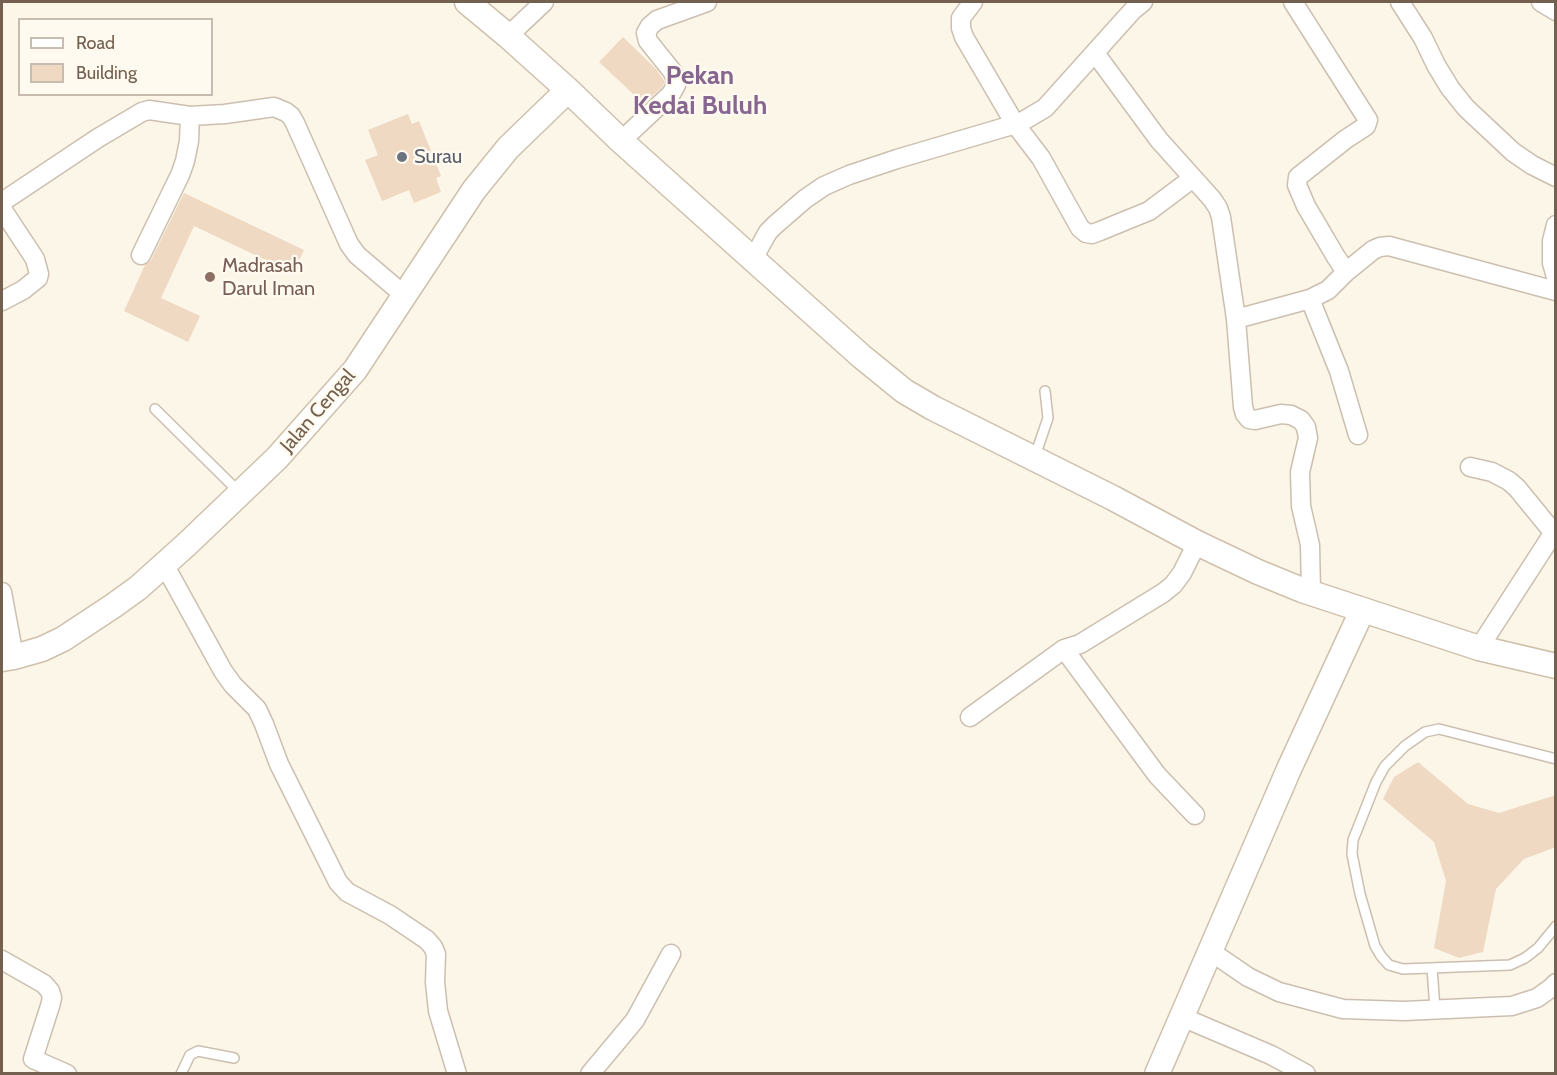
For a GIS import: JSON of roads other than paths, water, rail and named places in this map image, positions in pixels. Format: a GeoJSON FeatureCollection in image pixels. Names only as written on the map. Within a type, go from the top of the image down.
{"type":"FeatureCollection","features":[{"type":"Feature","properties":{"kind":"street"},"geometry":{"type":"LineString","coordinates":[[467,2],[508,36],[621,141],[861,356],[904,391],[1197,543],[1258,572],[1311,593],[1479,648],[1556,666]]}},
{"type":"Feature","properties":{"kind":"street"},"geometry":{"type":"LineString","coordinates":[[508,36],[544,2]]}},
{"type":"Feature","properties":{"kind":"street"},"geometry":{"type":"LineString","coordinates":[[621,141],[671,94],[676,85],[672,71],[648,41],[646,33],[650,26],[657,20],[707,2]]}},
{"type":"Feature","properties":{"kind":"street"},"geometry":{"type":"LineString","coordinates":[[973,2],[961,18],[964,37],[1015,124],[1041,158],[1080,228],[1086,233],[1092,234],[1149,211],[1193,178]]}},
{"type":"Feature","properties":{"kind":"street"},"geometry":{"type":"LineString","coordinates":[[753,259],[768,232],[805,199],[824,186],[897,159],[1015,124],[1045,108],[1143,2]]}},
{"type":"Feature","properties":{"kind":"street"},"geometry":{"type":"LineString","coordinates":[[1293,2],[1368,120],[1366,126],[1298,177],[1296,185],[1312,217],[1346,272]]}},
{"type":"Feature","properties":{"kind":"street"},"geometry":{"type":"LineString","coordinates":[[1400,2],[1423,38],[1445,80],[1466,108],[1513,152],[1556,177]]}},
{"type":"Feature","properties":{"kind":"street"},"geometry":{"type":"LineString","coordinates":[[1541,2],[1556,11]]}},
{"type":"Feature","properties":{"kind":"street"},"geometry":{"type":"LineString","coordinates":[[1095,53],[1159,140],[1218,208],[1236,319],[1242,407],[1245,414],[1249,419],[1255,420],[1281,414],[1292,415],[1301,420],[1306,427],[1308,438],[1300,472],[1300,506],[1310,545],[1311,593]]}},
{"type":"Feature","properties":{"kind":"street","name":"Jalan Cengal"},"geometry":{"type":"LineString","coordinates":[[8,658],[42,649],[63,639],[122,600],[186,545],[277,458],[355,370],[474,190],[508,148],[568,90]]}},
{"type":"Feature","properties":{"kind":"street"},"geometry":{"type":"LineString","coordinates":[[2,202],[98,138],[142,112],[149,110],[190,116],[274,108],[286,112],[296,123],[349,244],[357,255],[404,295]]}},
{"type":"Feature","properties":{"kind":"street"},"geometry":{"type":"LineString","coordinates":[[141,255],[180,176],[189,141],[190,116]]}},
{"type":"Feature","properties":{"kind":"street"},"geometry":{"type":"LineString","coordinates":[[2,209],[35,259],[39,274],[38,278],[23,290],[2,301]]}},
{"type":"Feature","properties":{"kind":"street"},"geometry":{"type":"LineString","coordinates":[[1556,225],[1552,241],[1552,263],[1556,277]]}},
{"type":"Feature","properties":{"kind":"street"},"geometry":{"type":"LineString","coordinates":[[1236,319],[1310,299],[1328,290],[1373,250],[1389,246],[1556,291]]}},
{"type":"Feature","properties":{"kind":"street"},"geometry":{"type":"LineString","coordinates":[[1310,299],[1339,371],[1358,435]]}},
{"type":"Feature","properties":{"kind":"street"},"geometry":{"type":"LineString","coordinates":[[1470,467],[1492,472],[1509,481],[1554,530],[1479,648]]}},
{"type":"Feature","properties":{"kind":"street"},"geometry":{"type":"LineString","coordinates":[[970,717],[1064,649],[1080,644],[1163,593],[1182,573],[1197,543]]}},
{"type":"Feature","properties":{"kind":"street"},"geometry":{"type":"LineString","coordinates":[[164,564],[222,671],[257,710],[279,764],[338,882],[347,892],[390,915],[427,940],[433,947],[436,954],[435,982],[438,1011],[456,1074]]}},
{"type":"Feature","properties":{"kind":"street"},"geometry":{"type":"LineString","coordinates":[[2,592],[8,658]]}},
{"type":"Feature","properties":{"kind":"street"},"geometry":{"type":"LineString","coordinates":[[1157,1074],[1289,769],[1362,610]]}},
{"type":"Feature","properties":{"kind":"street"},"geometry":{"type":"LineString","coordinates":[[1064,649],[1157,775],[1195,815]]}},
{"type":"Feature","properties":{"kind":"street"},"geometry":{"type":"LineString","coordinates":[[1210,951],[1248,977],[1279,992],[1343,1009],[1404,1011],[1512,1006],[1537,998],[1556,983]]}},
{"type":"Feature","properties":{"kind":"street"},"geometry":{"type":"LineString","coordinates":[[590,1074],[635,1020],[671,954]]}},
{"type":"Feature","properties":{"kind":"street"},"geometry":{"type":"LineString","coordinates":[[2,960],[44,984],[52,998],[30,1066],[68,1074]]}},
{"type":"Feature","properties":{"kind":"street"},"geometry":{"type":"LineString","coordinates":[[1182,1017],[1270,1055],[1306,1074]]}},
{"type":"Feature","properties":{"kind":"lane"},"geometry":{"type":"LineString","coordinates":[[1034,459],[1048,418],[1045,391]]}},
{"type":"Feature","properties":{"kind":"lane"},"geometry":{"type":"LineString","coordinates":[[154,409],[239,492]]}},
{"type":"Feature","properties":{"kind":"lane"},"geometry":{"type":"LineString","coordinates":[[1556,759],[1439,729],[1425,732],[1405,746],[1385,766],[1353,840],[1352,854],[1360,894],[1376,946],[1389,965],[1403,969],[1510,965],[1525,958],[1538,948],[1556,926]]}},
{"type":"Feature","properties":{"kind":"lane"},"geometry":{"type":"LineString","coordinates":[[1431,968],[1435,1010]]}},
{"type":"Feature","properties":{"kind":"lane"},"geometry":{"type":"LineString","coordinates":[[181,1074],[190,1055],[198,1051],[234,1058]]}},
{"type":"Feature","properties":{"kind":"place","name":"Surau"},"geometry":{"type":"Point","coordinates":[402,157]}},
{"type":"Feature","properties":{"kind":"place","name":"Madrasah Darul Iman"},"geometry":{"type":"Point","coordinates":[210,277]}},
{"type":"Feature","properties":{"kind":"district","name":"Pekan Kedai Buluh"},"geometry":{"type":"Point","coordinates":[700,91]}}]}
